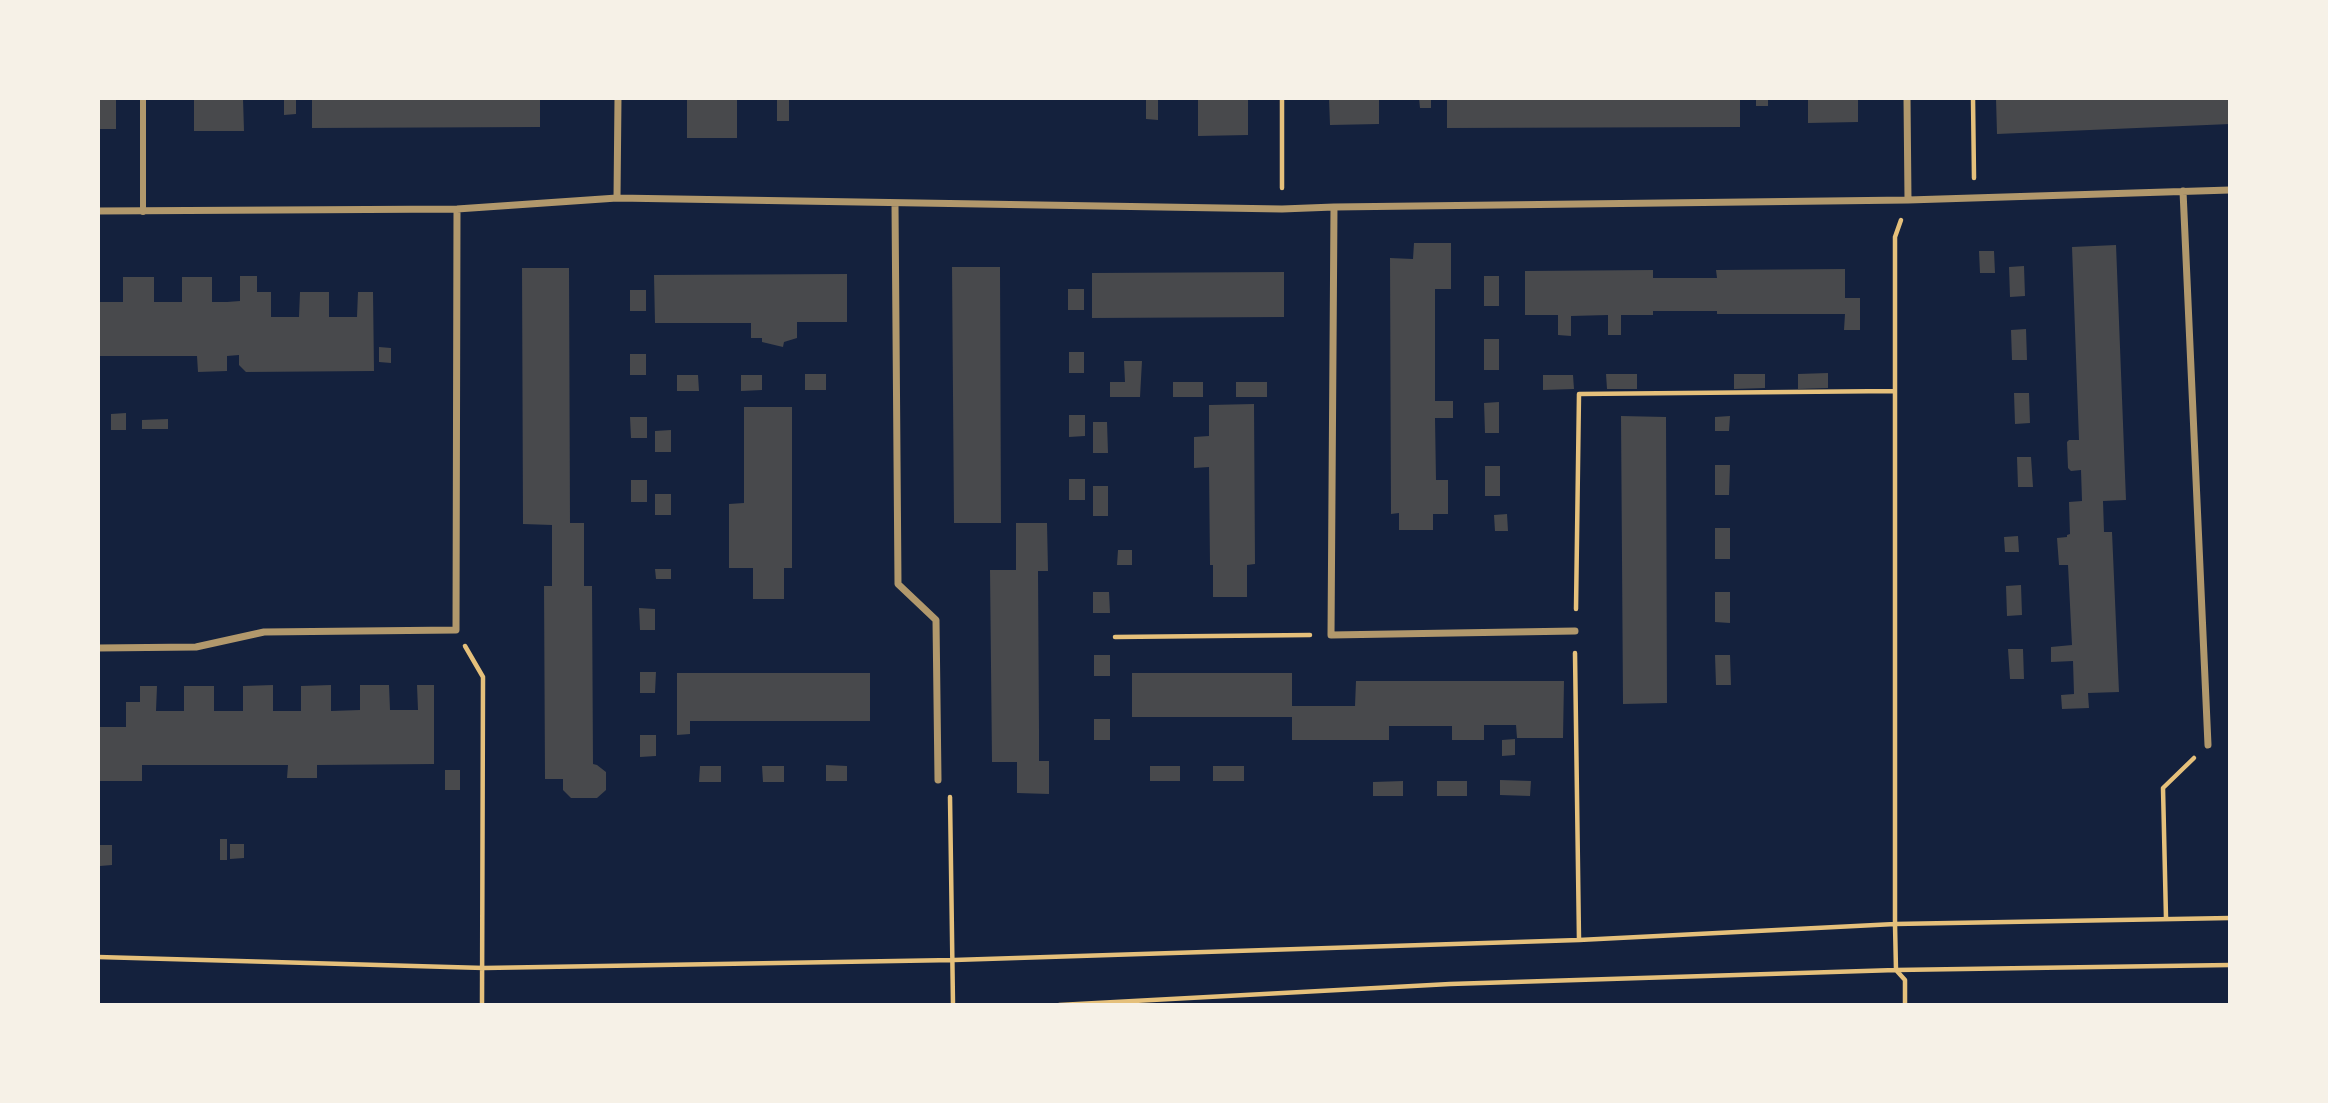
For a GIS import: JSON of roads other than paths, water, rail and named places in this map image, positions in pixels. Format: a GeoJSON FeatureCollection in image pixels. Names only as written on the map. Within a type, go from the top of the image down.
{"type":"FeatureCollection","features":[{"type":"Feature","properties":{"kind":"street"},"geometry":{"type":"LineString","coordinates":[[143,98],[143,212]]}},
{"type":"Feature","properties":{"kind":"street"},"geometry":{"type":"LineString","coordinates":[[617,198],[618,98]]}},
{"type":"Feature","properties":{"kind":"street"},"geometry":{"type":"LineString","coordinates":[[1907,98],[1908,200]]}},
{"type":"Feature","properties":{"kind":"street"},"geometry":{"type":"LineString","coordinates":[[98,211],[457,209],[617,198],[1282,209],[1908,200],[2230,190]]}},
{"type":"Feature","properties":{"kind":"street"},"geometry":{"type":"LineString","coordinates":[[2183,191],[2208,745]]}},
{"type":"Feature","properties":{"kind":"street"},"geometry":{"type":"LineString","coordinates":[[894,204],[898,584],[936,620],[938,780]]}},
{"type":"Feature","properties":{"kind":"street"},"geometry":{"type":"LineString","coordinates":[[1334,207],[1331,635],[1575,631]]}},
{"type":"Feature","properties":{"kind":"street"},"geometry":{"type":"LineString","coordinates":[[98,648],[196,647],[264,632],[456,630],[457,209]]}}]}
